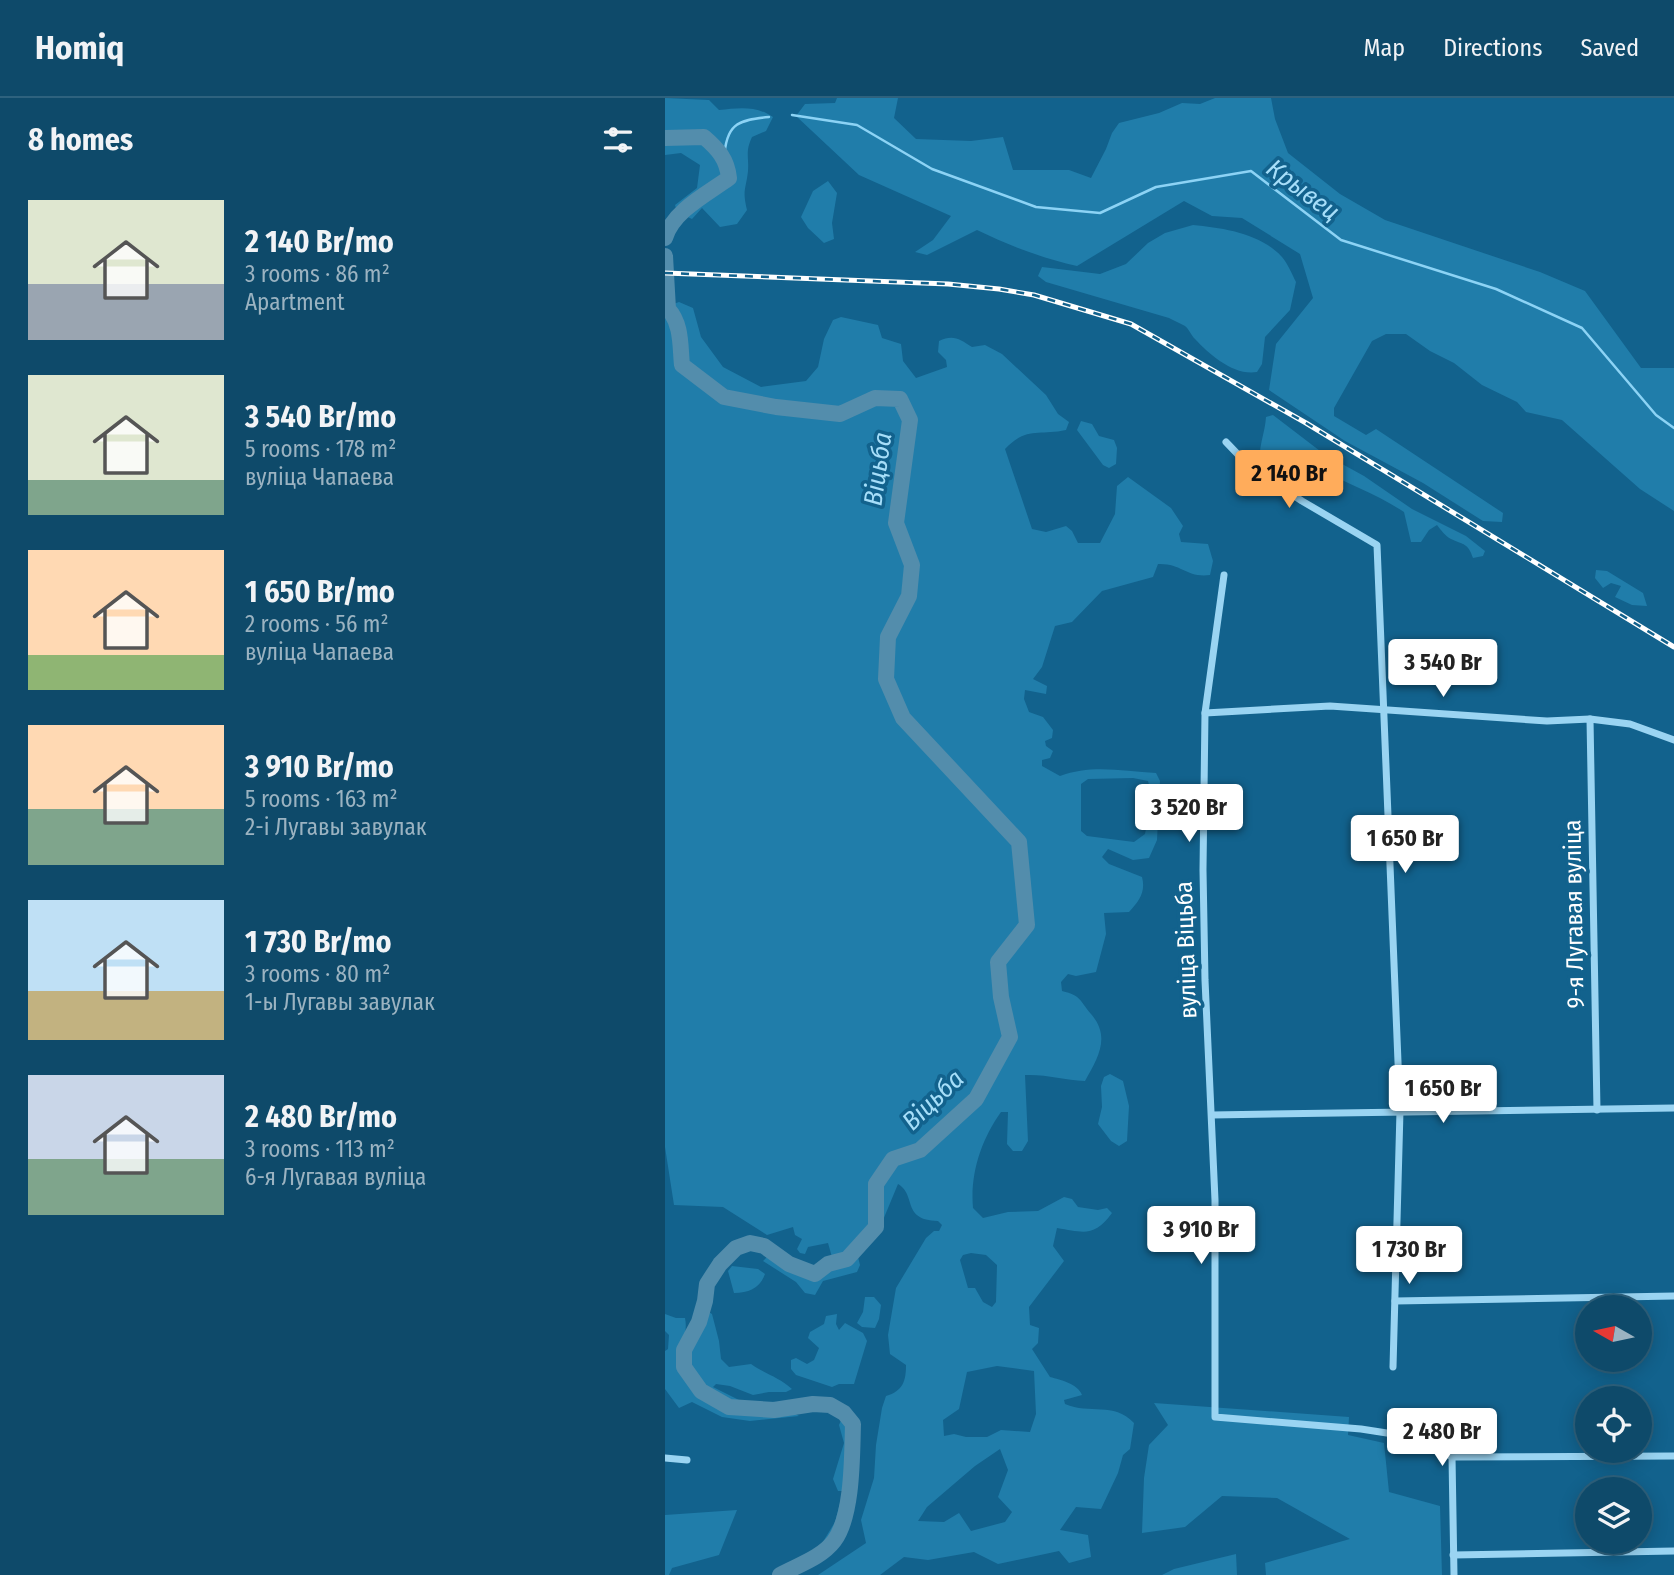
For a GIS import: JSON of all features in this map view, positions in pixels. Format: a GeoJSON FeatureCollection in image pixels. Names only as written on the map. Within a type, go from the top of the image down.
{"type":"FeatureCollection","features":[{"type":"Feature","properties":{"kind":"street"},"geometry":{"type":"LineString","coordinates":[[1226,442],[1249,466],[1377,545],[1400,1111],[1393,1367]]}},
{"type":"Feature","properties":{"kind":"street","name":"вуліца Віцьба"},"geometry":{"type":"LineString","coordinates":[[1224,575],[1205,713],[1203,884],[1215,1200],[1215,1417],[1361,1429],[1419,1438],[1452,1457]]}},
{"type":"Feature","properties":{"kind":"street"},"geometry":{"type":"LineString","coordinates":[[1205,713],[1329,706],[1548,721],[1590,719],[1630,724],[1674,740]]}},
{"type":"Feature","properties":{"kind":"street","name":"9-я Лугавая вуліца"},"geometry":{"type":"LineString","coordinates":[[1590,719],[1597,1110]]}},
{"type":"Feature","properties":{"kind":"street"},"geometry":{"type":"LineString","coordinates":[[1212,1115],[1674,1108]]}},
{"type":"Feature","properties":{"kind":"street"},"geometry":{"type":"LineString","coordinates":[[1395,1301],[1674,1296]]}},
{"type":"Feature","properties":{"kind":"street"},"geometry":{"type":"LineString","coordinates":[[1454,1575],[1452,1457],[1674,1456]]}},
{"type":"Feature","properties":{"kind":"street"},"geometry":{"type":"LineString","coordinates":[[665,1458],[687,1460]]}},
{"type":"Feature","properties":{"kind":"street"},"geometry":{"type":"LineString","coordinates":[[1453,1555],[1674,1551]]}},
{"type":"Feature","properties":{"kind":"shaded area"},"geometry":{"type":"Polygon","coordinates":[[[665,98],[709,100],[719,110],[753,109],[773,117],[766,131],[752,137],[750,142],[745,193],[747,210],[737,224],[720,227],[702,208],[692,219],[677,212],[675,205],[697,188],[700,165],[681,153],[665,155],[665,98]]]}},
{"type":"Feature","properties":{"kind":"shaded area"},"geometry":{"type":"Polygon","coordinates":[[[837,98],[898,98],[894,118],[916,139],[971,141],[1003,137],[1013,170],[1069,170],[1091,178],[1119,123],[1159,113],[1182,103],[1200,104],[1215,98],[1271,98],[1275,119],[1288,153],[1340,194],[1385,220],[1540,272],[1585,291],[1641,368],[1674,368],[1674,511],[1640,489],[1562,420],[1526,412],[1517,402],[1482,385],[1454,363],[1430,351],[1406,334],[1386,334],[1372,341],[1334,408],[1334,416],[1366,435],[1376,429],[1503,513],[1502,522],[1483,521],[1423,483],[1345,441],[1269,390],[1276,344],[1313,298],[1300,254],[1242,218],[1212,216],[1184,201],[1077,266],[1026,251],[977,230],[927,255],[915,252],[933,240],[951,216],[859,175],[796,116],[805,104],[835,103],[837,98]]]}},
{"type":"Feature","properties":{"kind":"shaded area"},"geometry":{"type":"Polygon","coordinates":[[[828,181],[837,193],[832,223],[834,239],[824,243],[801,217],[813,191],[828,181]]]}},
{"type":"Feature","properties":{"kind":"shaded area"},"geometry":{"type":"Polygon","coordinates":[[[1193,225],[1229,230],[1263,242],[1282,257],[1296,282],[1290,310],[1265,337],[1262,364],[1257,372],[1231,368],[1215,358],[1185,326],[1169,318],[1046,282],[1038,276],[1042,267],[1100,274],[1126,264],[1148,243],[1165,233],[1193,225]]]}},
{"type":"Feature","properties":{"kind":"shaded area"},"geometry":{"type":"Polygon","coordinates":[[[679,302],[693,308],[701,337],[723,367],[761,387],[806,381],[818,367],[824,339],[833,320],[841,317],[878,325],[882,338],[901,344],[903,361],[916,378],[947,367],[946,360],[938,352],[939,341],[952,338],[972,347],[985,345],[1002,354],[1046,395],[1058,414],[1069,422],[1066,430],[1027,434],[1005,449],[1032,529],[1046,532],[1066,526],[1078,543],[1100,543],[1115,514],[1117,486],[1128,477],[1171,508],[1183,526],[1179,534],[1181,542],[1208,544],[1213,561],[1210,575],[1195,574],[1158,564],[1153,577],[1102,591],[1072,622],[1055,626],[1042,667],[1033,679],[1047,686],[1046,694],[1025,690],[1024,699],[1029,712],[1043,717],[1053,730],[1052,738],[1045,741],[1046,746],[1053,751],[1050,758],[1042,760],[1042,766],[1060,776],[1083,770],[1107,769],[1156,773],[1160,781],[1157,840],[1149,858],[1133,860],[1108,849],[1102,857],[1109,864],[1142,877],[1141,896],[1129,912],[1104,913],[1106,934],[1096,972],[1076,976],[1068,974],[1061,982],[1062,991],[1079,999],[1097,1023],[1101,1039],[1098,1056],[1085,1081],[1025,1075],[1028,1141],[1022,1151],[1013,1151],[1007,1144],[1008,1112],[1001,1112],[978,1158],[973,1183],[973,1208],[983,1218],[1008,1212],[1038,1211],[1064,1197],[1072,1199],[1078,1207],[1098,1210],[1107,1208],[1112,1213],[1094,1230],[1081,1232],[1057,1228],[1053,1246],[1064,1261],[1029,1307],[1030,1325],[1039,1328],[1038,1343],[1032,1349],[1050,1377],[1073,1385],[1082,1395],[1064,1400],[1065,1404],[1083,1409],[1118,1412],[1134,1423],[1130,1449],[1123,1455],[1118,1473],[1101,1509],[1076,1507],[1060,1530],[1088,1535],[1091,1557],[1069,1563],[1059,1551],[998,1564],[974,1552],[928,1560],[904,1557],[880,1575],[818,1575],[866,1543],[861,1520],[874,1478],[882,1408],[886,1396],[900,1388],[905,1376],[906,1365],[890,1354],[888,1335],[896,1288],[926,1238],[934,1231],[939,1231],[942,1225],[938,1221],[926,1220],[914,1212],[907,1194],[898,1184],[876,1237],[858,1257],[860,1265],[857,1272],[823,1281],[815,1295],[805,1293],[796,1282],[763,1261],[770,1254],[815,1269],[832,1257],[828,1243],[808,1247],[805,1254],[800,1253],[797,1249],[802,1239],[795,1235],[793,1227],[767,1235],[723,1207],[674,1205],[665,1147],[665,307],[679,302]],[[1133,778],[1088,779],[1081,784],[1081,831],[1087,836],[1134,842],[1145,834],[1152,796],[1148,781],[1133,778]],[[963,1255],[960,1260],[968,1288],[975,1288],[983,1302],[992,1307],[996,1302],[997,1265],[986,1255],[963,1255]],[[997,1366],[967,1372],[959,1409],[943,1420],[944,1436],[954,1434],[987,1437],[1001,1430],[1030,1432],[1036,1414],[1034,1371],[997,1366]],[[1000,1449],[975,1466],[927,1507],[918,1521],[944,1522],[959,1513],[971,1531],[1005,1522],[1012,1512],[998,1497],[1008,1470],[1000,1449]]]}},
{"type":"Feature","properties":{"kind":"shaded area"},"geometry":{"type":"Polygon","coordinates":[[[1273,415],[1324,454],[1364,476],[1412,509],[1466,536],[1485,551],[1483,556],[1473,558],[1467,547],[1449,538],[1437,525],[1429,530],[1421,542],[1411,542],[1404,512],[1316,467],[1306,473],[1307,485],[1301,488],[1293,486],[1278,470],[1266,468],[1260,463],[1260,452],[1266,417],[1273,415]]]}},
{"type":"Feature","properties":{"kind":"shaded area"},"geometry":{"type":"Polygon","coordinates":[[[1081,421],[1092,424],[1099,436],[1114,440],[1117,448],[1116,464],[1109,468],[1103,465],[1077,430],[1081,421]]]}},
{"type":"Feature","properties":{"kind":"shaded area"},"geometry":{"type":"Polygon","coordinates":[[[1596,570],[1607,571],[1643,593],[1647,606],[1632,605],[1615,597],[1621,586],[1611,583],[1603,588],[1595,578],[1596,570]]]}},
{"type":"Feature","properties":{"kind":"shaded area"},"geometry":{"type":"Polygon","coordinates":[[[1110,1074],[1123,1081],[1129,1106],[1127,1141],[1119,1146],[1111,1141],[1098,1124],[1102,1107],[1101,1086],[1104,1077],[1110,1074]]]}},
{"type":"Feature","properties":{"kind":"shaded area"},"geometry":{"type":"Polygon","coordinates":[[[732,1266],[758,1269],[765,1274],[753,1289],[734,1293],[728,1271],[732,1266]]]}},
{"type":"Feature","properties":{"kind":"shaded area"},"geometry":{"type":"Polygon","coordinates":[[[865,1297],[874,1297],[881,1305],[875,1328],[862,1327],[857,1323],[863,1312],[865,1297]]]}},
{"type":"Feature","properties":{"kind":"shaded area"},"geometry":{"type":"Polygon","coordinates":[[[707,1311],[712,1314],[721,1359],[729,1367],[751,1364],[792,1389],[753,1395],[730,1386],[716,1384],[713,1387],[746,1406],[717,1396],[702,1384],[687,1357],[707,1311]]]}},
{"type":"Feature","properties":{"kind":"shaded area"},"geometry":{"type":"Polygon","coordinates":[[[665,1314],[685,1318],[682,1370],[694,1389],[703,1397],[735,1411],[757,1414],[784,1412],[799,1416],[750,1421],[722,1417],[692,1402],[679,1408],[665,1389],[665,1351],[668,1349],[669,1335],[665,1331],[665,1314]]]}},
{"type":"Feature","properties":{"kind":"shaded area"},"geometry":{"type":"Polygon","coordinates":[[[837,1314],[836,1324],[839,1330],[845,1323],[863,1333],[867,1341],[854,1384],[832,1387],[796,1375],[791,1369],[791,1360],[796,1358],[807,1364],[814,1360],[819,1348],[808,1338],[810,1332],[824,1324],[826,1316],[837,1314]]]}},
{"type":"Feature","properties":{"kind":"shaded area"},"geometry":{"type":"Polygon","coordinates":[[[1154,1403],[1349,1417],[1348,1435],[1384,1443],[1389,1492],[1440,1506],[1442,1575],[1266,1575],[1265,1563],[1350,1539],[1277,1498],[1222,1496],[1185,1527],[1142,1533],[1144,1478],[1149,1445],[1168,1425],[1154,1403]]]}},
{"type":"Feature","properties":{"kind":"shaded area"},"geometry":{"type":"Polygon","coordinates":[[[843,1416],[854,1424],[856,1449],[854,1467],[846,1491],[838,1491],[833,1479],[844,1443],[839,1425],[843,1416]]]}},
{"type":"Feature","properties":{"kind":"shaded area"},"geometry":{"type":"Polygon","coordinates":[[[846,1501],[851,1505],[845,1526],[837,1540],[821,1555],[818,1550],[835,1522],[840,1503],[846,1501]]]}},
{"type":"Feature","properties":{"kind":"shaded area"},"geometry":{"type":"Polygon","coordinates":[[[737,1510],[719,1555],[672,1568],[669,1575],[665,1575],[665,1515],[737,1510]]]}},
{"type":"Feature","properties":{"kind":"shaded area"},"geometry":{"type":"Polygon","coordinates":[[[1236,1554],[1237,1575],[1162,1575],[1174,1569],[1236,1554]]]}},
{"type":"Feature","properties":{"kind":"waterway","name":"Крывец"},"geometry":{"type":"LineString","coordinates":[[792,115],[857,125],[932,169],[1036,207],[1100,213],[1156,187],[1251,171],[1341,240],[1496,289],[1582,328],[1656,415],[1674,428]]}},
{"type":"Feature","properties":{"kind":"waterway","name":"Крывец"},"geometry":{"type":"LineString","coordinates":[[724,159],[727,139],[735,126],[748,120],[769,117]]}},
{"type":"Feature","properties":{"kind":"waterway","name":"Віцьба"},"geometry":{"type":"LineString","coordinates":[[665,138],[704,137],[721,155],[729,178],[683,211],[675,219],[665,238]]}},
{"type":"Feature","properties":{"kind":"waterway","name":"Віцьба"},"geometry":{"type":"LineString","coordinates":[[665,256],[668,309],[678,328],[682,365],[724,397],[776,407],[840,414],[875,398],[900,399],[910,420],[896,523],[912,565],[909,596],[888,637],[886,679],[903,718],[1019,842],[1027,925],[998,962],[1001,997],[1010,1037],[976,1099],[920,1150],[893,1159],[876,1184],[876,1227],[847,1259],[828,1264],[815,1274],[789,1264],[764,1246],[750,1243],[736,1248],[720,1264],[707,1284],[699,1322],[684,1350],[684,1367],[701,1391],[729,1407],[774,1410],[813,1404],[830,1405],[844,1413],[853,1424],[850,1485],[840,1530],[823,1552],[780,1575]]}},
{"type":"Feature","properties":{"kind":"railway"},"geometry":{"type":"LineString","coordinates":[[665,273],[948,284],[999,289],[1034,295],[1131,324],[1306,423],[1674,647]]}}]}
